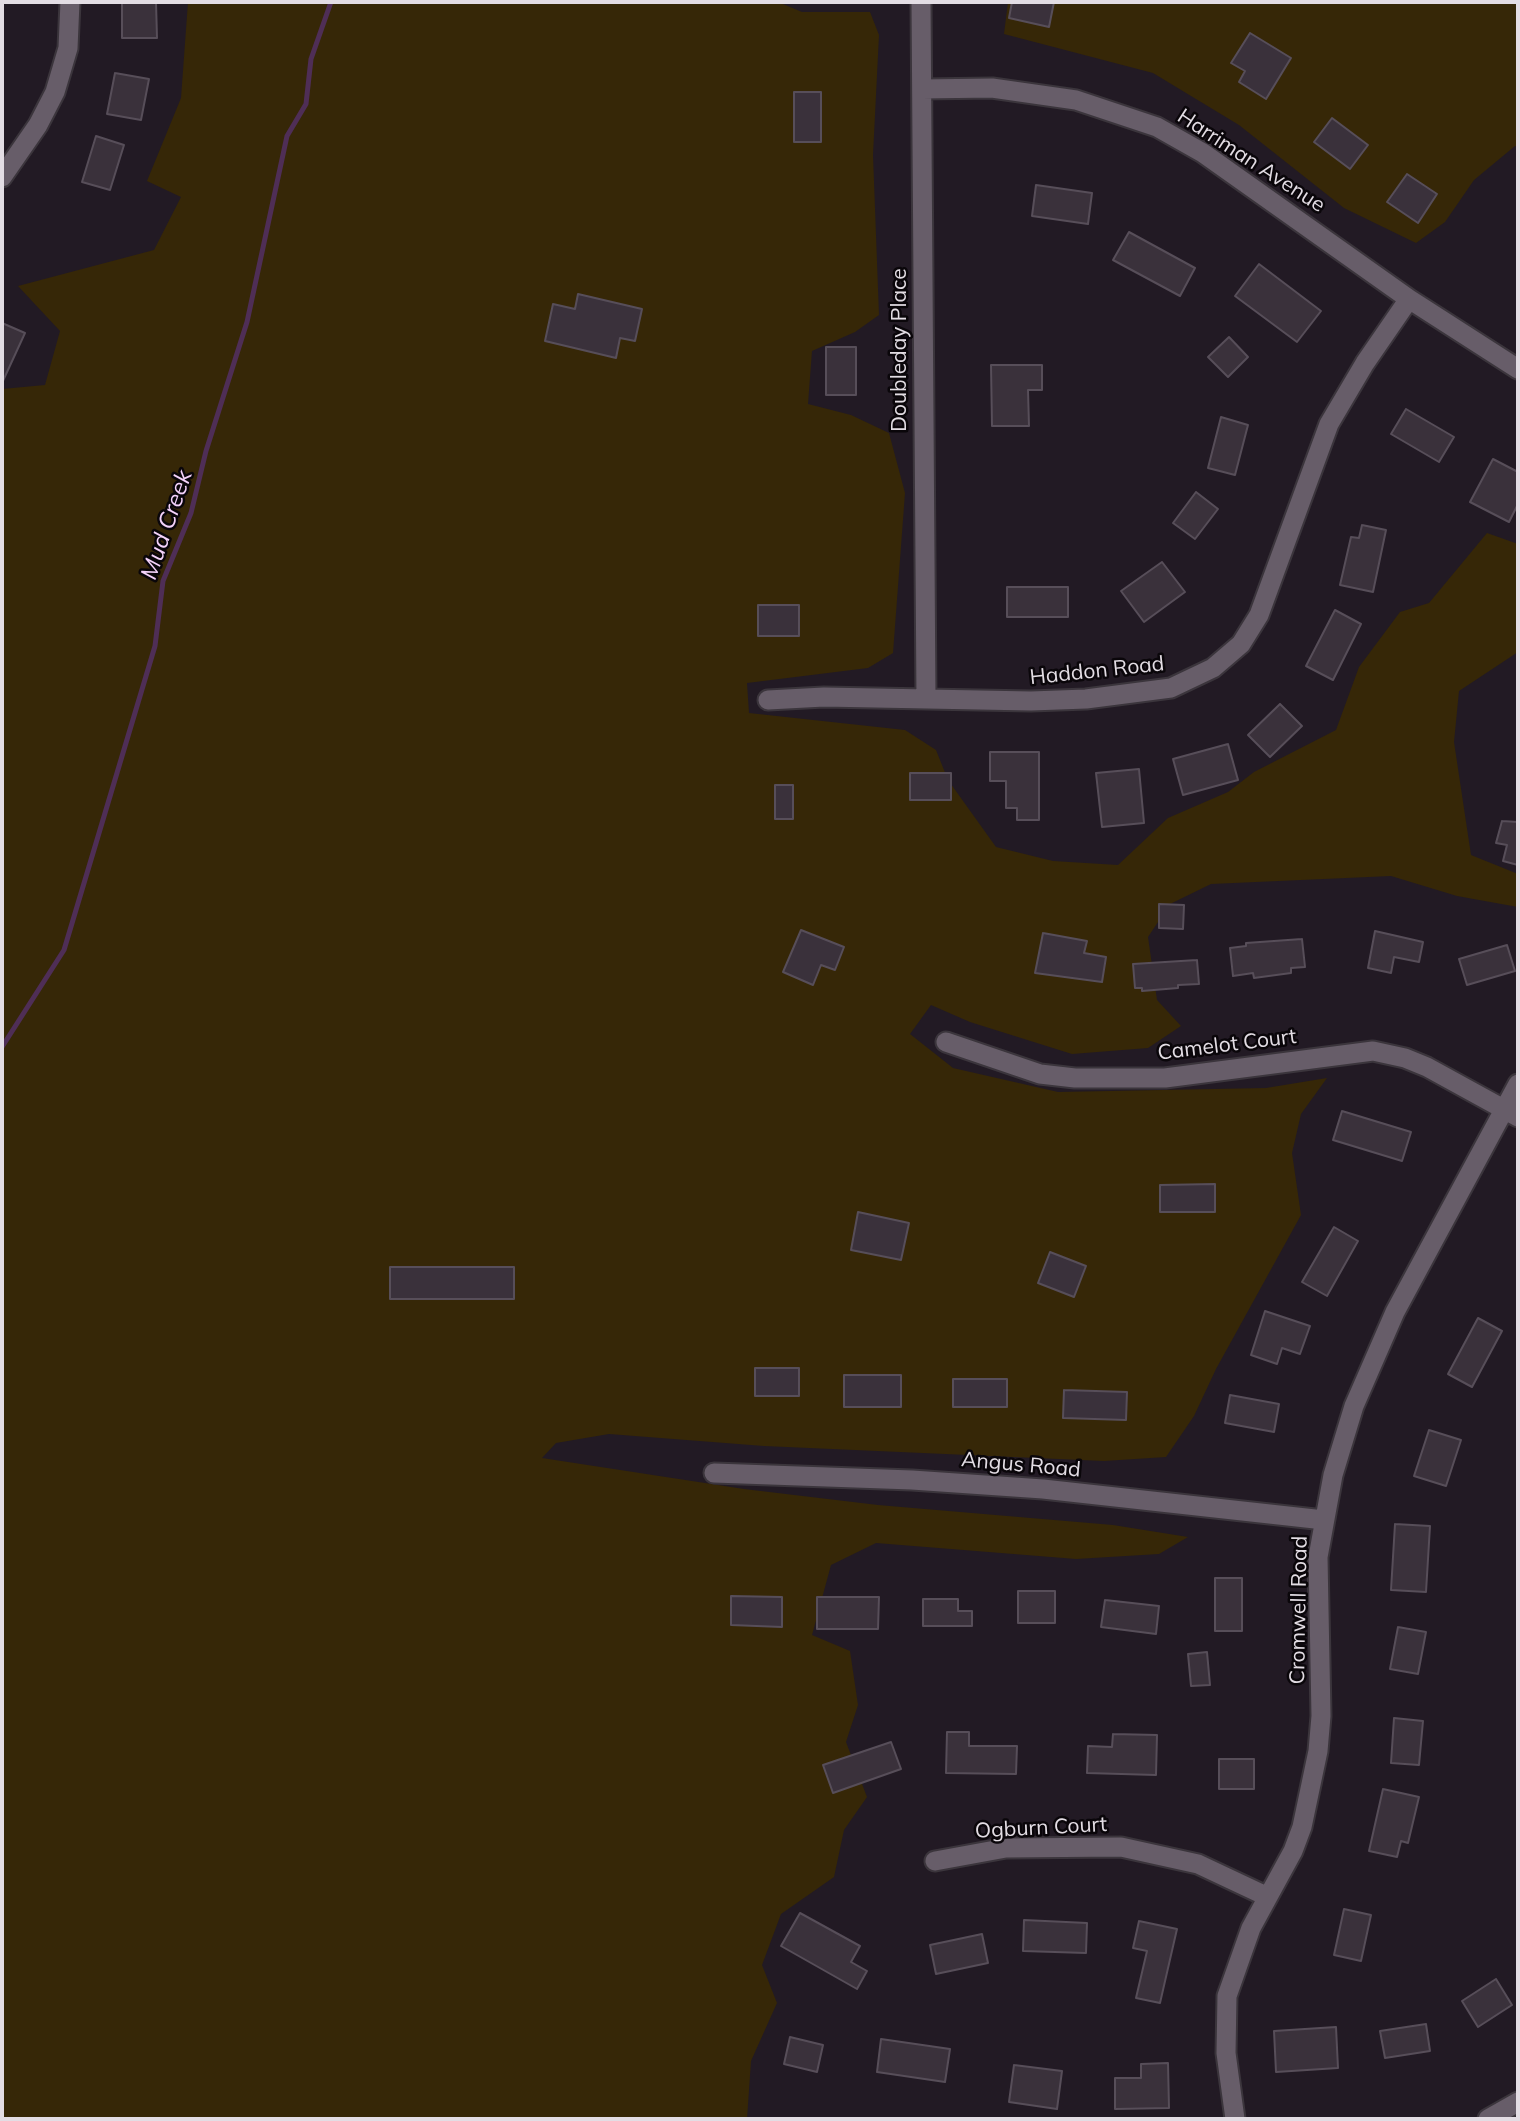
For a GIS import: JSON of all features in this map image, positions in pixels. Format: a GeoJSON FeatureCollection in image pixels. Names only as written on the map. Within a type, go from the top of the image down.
{"type":"FeatureCollection","features":[{"type":"Feature","properties":{"kind":"street"},"geometry":{"type":"LineString","coordinates":[[2,177],[38,125],[55,92],[68,48],[70,2]]}},
{"type":"Feature","properties":{"kind":"street","name":"Doubleday Place"},"geometry":{"type":"LineString","coordinates":[[920,2],[926,698]]}},
{"type":"Feature","properties":{"kind":"street","name":"Harriman Avenue"},"geometry":{"type":"LineString","coordinates":[[922,89],[992,88],[1076,100],[1157,127],[1203,153],[1409,299],[1518,369]]}},
{"type":"Feature","properties":{"kind":"street","name":"Haddon Road"},"geometry":{"type":"LineString","coordinates":[[768,700],[824,696],[1031,701],[1127,695],[1171,688],[1213,668],[1228,656],[1259,615],[1275,580],[1315,458],[1341,400],[1409,299]]}},
{"type":"Feature","properties":{"kind":"street","name":"Camelot Court"},"geometry":{"type":"LineString","coordinates":[[946,1042],[1030,1071],[1075,1078],[1166,1078],[1373,1051],[1405,1058],[1427,1067],[1512,1112]]}},
{"type":"Feature","properties":{"kind":"street","name":"Cromwell Road"},"geometry":{"type":"LineString","coordinates":[[1235,2119],[1226,2053],[1227,1996],[1245,1941],[1266,1896],[1293,1851],[1302,1827],[1318,1751],[1321,1716],[1318,1557],[1333,1475],[1369,1369],[1423,1257],[1512,1112],[1518,1084]]}},
{"type":"Feature","properties":{"kind":"street","name":"Angus Road"},"geometry":{"type":"LineString","coordinates":[[714,1473],[912,1479],[1043,1489],[1324,1520]]}},
{"type":"Feature","properties":{"kind":"street","name":"Ogburn Court"},"geometry":{"type":"LineString","coordinates":[[935,1861],[1006,1848],[1121,1847],[1198,1864],[1237,1880],[1266,1896]]}},
{"type":"Feature","properties":{"kind":"street"},"geometry":{"type":"LineString","coordinates":[[1488,2119],[1518,2102]]}},
{"type":"Feature","properties":{"kind":"shaded area"},"geometry":{"type":"Polygon","coordinates":[[[188,2],[778,2],[802,12],[870,12],[879,35],[873,155],[879,315],[855,332],[812,351],[808,404],[851,415],[889,433],[905,493],[893,653],[868,668],[747,683],[749,713],[905,730],[936,750],[948,780],[996,847],[1053,861],[1118,865],[1168,818],[1228,792],[1254,772],[1336,730],[1359,667],[1400,612],[1429,603],[1487,533],[1518,544],[1518,652],[1459,691],[1454,742],[1471,855],[1518,874],[1518,907],[1457,896],[1391,876],[1211,884],[1170,904],[1148,937],[1157,1000],[1181,1026],[1148,1048],[1072,1054],[970,1022],[931,1005],[910,1034],[953,1068],[1058,1092],[1266,1088],[1327,1078],[1301,1114],[1292,1153],[1301,1215],[1216,1369],[1194,1416],[1166,1457],[1104,1461],[764,1446],[609,1434],[556,1443],[542,1458],[744,1489],[878,1505],[1113,1525],[1188,1537],[1159,1554],[1076,1559],[876,1543],[831,1565],[812,1635],[850,1651],[858,1705],[846,1742],[867,1797],[844,1830],[834,1877],[781,1914],[762,1965],[777,2003],[751,2061],[747,2119],[2,2119],[2,389],[45,385],[60,331],[18,286],[154,250],[181,197],[147,181],[181,98],[188,2]]]}},
{"type":"Feature","properties":{"kind":"shaded area"},"geometry":{"type":"Polygon","coordinates":[[[1008,2],[1518,2],[1518,147],[1515,146],[1474,180],[1445,222],[1416,243],[1344,208],[1239,125],[1153,73],[1004,34],[1008,2]]]}},
{"type":"Feature","properties":{"kind":"building"},"geometry":{"type":"Polygon","coordinates":[[[122,2],[156,2],[157,38],[122,38],[122,2]]]}},
{"type":"Feature","properties":{"kind":"building"},"geometry":{"type":"Polygon","coordinates":[[[1012,2],[1054,2],[1049,27],[1009,18],[1012,2]]]}},
{"type":"Feature","properties":{"kind":"building"},"geometry":{"type":"Polygon","coordinates":[[[1250,33],[1291,58],[1266,99],[1239,82],[1245,71],[1231,63],[1250,33]]]}},
{"type":"Feature","properties":{"kind":"building"},"geometry":{"type":"Polygon","coordinates":[[[115,73],[149,79],[141,120],[107,114],[115,73]]]}},
{"type":"Feature","properties":{"kind":"building"},"geometry":{"type":"Polygon","coordinates":[[[794,92],[821,92],[821,142],[794,142],[794,92]]]}},
{"type":"Feature","properties":{"kind":"building"},"geometry":{"type":"Polygon","coordinates":[[[1332,118],[1368,145],[1350,169],[1314,142],[1332,118]]]}},
{"type":"Feature","properties":{"kind":"building"},"geometry":{"type":"Polygon","coordinates":[[[96,136],[124,145],[110,190],[82,182],[96,136]]]}},
{"type":"Feature","properties":{"kind":"building"},"geometry":{"type":"Polygon","coordinates":[[[1407,174],[1437,194],[1418,223],[1387,202],[1407,174]]]}},
{"type":"Feature","properties":{"kind":"building"},"geometry":{"type":"Polygon","coordinates":[[[1036,185],[1092,193],[1088,224],[1032,216],[1036,185]]]}},
{"type":"Feature","properties":{"kind":"building"},"geometry":{"type":"Polygon","coordinates":[[[1129,232],[1195,268],[1180,296],[1113,260],[1129,232]]]}},
{"type":"Feature","properties":{"kind":"building"},"geometry":{"type":"Polygon","coordinates":[[[1259,264],[1321,311],[1297,342],[1235,296],[1259,264]]]}},
{"type":"Feature","properties":{"kind":"building"},"geometry":{"type":"Polygon","coordinates":[[[578,294],[642,309],[635,341],[620,338],[616,358],[545,341],[553,304],[575,309],[578,294]]]}},
{"type":"Feature","properties":{"kind":"building"},"geometry":{"type":"Polygon","coordinates":[[[2,323],[25,333],[2,383],[2,323]]]}},
{"type":"Feature","properties":{"kind":"building"},"geometry":{"type":"Polygon","coordinates":[[[1229,337],[1248,357],[1228,377],[1208,357],[1229,337]]]}},
{"type":"Feature","properties":{"kind":"building"},"geometry":{"type":"Polygon","coordinates":[[[826,347],[856,347],[856,395],[826,395],[826,347]]]}},
{"type":"Feature","properties":{"kind":"building"},"geometry":{"type":"Polygon","coordinates":[[[991,365],[1042,365],[1042,390],[1028,390],[1029,426],[992,426],[991,365]]]}},
{"type":"Feature","properties":{"kind":"building"},"geometry":{"type":"Polygon","coordinates":[[[1406,409],[1454,437],[1439,462],[1391,434],[1406,409]]]}},
{"type":"Feature","properties":{"kind":"building"},"geometry":{"type":"Polygon","coordinates":[[[1221,417],[1248,425],[1235,475],[1208,468],[1221,417]]]}},
{"type":"Feature","properties":{"kind":"building"},"geometry":{"type":"Polygon","coordinates":[[[1493,459],[1518,472],[1518,504],[1509,522],[1470,502],[1493,459]]]}},
{"type":"Feature","properties":{"kind":"building"},"geometry":{"type":"Polygon","coordinates":[[[1196,492],[1218,509],[1195,539],[1173,523],[1196,492]]]}},
{"type":"Feature","properties":{"kind":"building"},"geometry":{"type":"Polygon","coordinates":[[[1362,525],[1386,530],[1373,592],[1340,585],[1351,537],[1359,538],[1362,525]]]}},
{"type":"Feature","properties":{"kind":"building"},"geometry":{"type":"Polygon","coordinates":[[[1162,562],[1185,592],[1144,622],[1121,591],[1162,562]]]}},
{"type":"Feature","properties":{"kind":"building"},"geometry":{"type":"Polygon","coordinates":[[[1007,587],[1068,587],[1068,617],[1007,617],[1007,587]]]}},
{"type":"Feature","properties":{"kind":"building"},"geometry":{"type":"Polygon","coordinates":[[[758,605],[799,605],[799,636],[758,636],[758,605]]]}},
{"type":"Feature","properties":{"kind":"building"},"geometry":{"type":"Polygon","coordinates":[[[1335,610],[1361,624],[1333,680],[1306,666],[1335,610]]]}},
{"type":"Feature","properties":{"kind":"building"},"geometry":{"type":"Polygon","coordinates":[[[1280,704],[1302,726],[1270,757],[1248,735],[1280,704]]]}},
{"type":"Feature","properties":{"kind":"building"},"geometry":{"type":"Polygon","coordinates":[[[1228,744],[1238,780],[1183,795],[1173,759],[1228,744]]]}},
{"type":"Feature","properties":{"kind":"building"},"geometry":{"type":"Polygon","coordinates":[[[990,752],[1039,752],[1039,820],[1017,820],[1017,808],[1006,808],[1006,781],[990,781],[990,752]]]}},
{"type":"Feature","properties":{"kind":"building"},"geometry":{"type":"Polygon","coordinates":[[[1139,769],[1144,823],[1102,827],[1096,773],[1139,769]]]}},
{"type":"Feature","properties":{"kind":"building"},"geometry":{"type":"Polygon","coordinates":[[[910,773],[951,773],[951,800],[910,800],[910,773]]]}},
{"type":"Feature","properties":{"kind":"building"},"geometry":{"type":"Polygon","coordinates":[[[775,785],[793,785],[793,819],[775,819],[775,785]]]}},
{"type":"Feature","properties":{"kind":"building"},"geometry":{"type":"Polygon","coordinates":[[[1502,821],[1518,822],[1518,865],[1503,861],[1507,845],[1496,843],[1502,821]]]}},
{"type":"Feature","properties":{"kind":"building"},"geometry":{"type":"Polygon","coordinates":[[[1159,904],[1184,905],[1183,929],[1159,928],[1159,904]]]}},
{"type":"Feature","properties":{"kind":"building"},"geometry":{"type":"Polygon","coordinates":[[[801,930],[844,947],[835,970],[821,965],[813,985],[783,972],[801,930]]]}},
{"type":"Feature","properties":{"kind":"building"},"geometry":{"type":"Polygon","coordinates":[[[1375,931],[1423,942],[1419,962],[1394,957],[1391,973],[1368,968],[1375,931]]]}},
{"type":"Feature","properties":{"kind":"building"},"geometry":{"type":"Polygon","coordinates":[[[1043,933],[1087,941],[1084,953],[1106,957],[1102,982],[1035,973],[1043,933]]]}},
{"type":"Feature","properties":{"kind":"building"},"geometry":{"type":"Polygon","coordinates":[[[1302,939],[1305,967],[1291,968],[1291,973],[1254,978],[1253,973],[1233,976],[1230,948],[1246,946],[1246,943],[1302,939]]]}},
{"type":"Feature","properties":{"kind":"building"},"geometry":{"type":"Polygon","coordinates":[[[1507,945],[1515,971],[1467,985],[1459,959],[1507,945]]]}},
{"type":"Feature","properties":{"kind":"building"},"geometry":{"type":"Polygon","coordinates":[[[1197,960],[1199,984],[1142,991],[1142,988],[1135,988],[1133,964],[1197,960]]]}},
{"type":"Feature","properties":{"kind":"building"},"geometry":{"type":"Polygon","coordinates":[[[1342,1111],[1411,1132],[1402,1161],[1333,1140],[1342,1111]]]}},
{"type":"Feature","properties":{"kind":"building"},"geometry":{"type":"Polygon","coordinates":[[[1215,1184],[1215,1212],[1160,1212],[1160,1185],[1215,1184]]]}},
{"type":"Feature","properties":{"kind":"building"},"geometry":{"type":"Polygon","coordinates":[[[858,1212],[909,1223],[901,1260],[851,1250],[858,1212]]]}},
{"type":"Feature","properties":{"kind":"building"},"geometry":{"type":"Polygon","coordinates":[[[1334,1227],[1358,1241],[1327,1296],[1302,1282],[1334,1227]]]}},
{"type":"Feature","properties":{"kind":"building"},"geometry":{"type":"Polygon","coordinates":[[[1050,1252],[1086,1266],[1074,1297],[1038,1283],[1050,1252]]]}},
{"type":"Feature","properties":{"kind":"building"},"geometry":{"type":"Polygon","coordinates":[[[390,1267],[514,1267],[514,1299],[390,1299],[390,1267]]]}},
{"type":"Feature","properties":{"kind":"building"},"geometry":{"type":"Polygon","coordinates":[[[1265,1311],[1310,1326],[1300,1354],[1282,1348],[1277,1364],[1251,1355],[1265,1311]]]}},
{"type":"Feature","properties":{"kind":"building"},"geometry":{"type":"Polygon","coordinates":[[[1478,1318],[1502,1331],[1472,1387],[1448,1374],[1478,1318]]]}},
{"type":"Feature","properties":{"kind":"building"},"geometry":{"type":"Polygon","coordinates":[[[755,1368],[799,1368],[799,1396],[755,1396],[755,1368]]]}},
{"type":"Feature","properties":{"kind":"building"},"geometry":{"type":"Polygon","coordinates":[[[844,1375],[901,1375],[901,1407],[844,1407],[844,1375]]]}},
{"type":"Feature","properties":{"kind":"building"},"geometry":{"type":"Polygon","coordinates":[[[953,1379],[1007,1379],[1007,1407],[953,1407],[953,1379]]]}},
{"type":"Feature","properties":{"kind":"building"},"geometry":{"type":"Polygon","coordinates":[[[1064,1390],[1127,1392],[1126,1420],[1063,1418],[1064,1390]]]}},
{"type":"Feature","properties":{"kind":"building"},"geometry":{"type":"Polygon","coordinates":[[[1230,1395],[1279,1404],[1274,1432],[1225,1423],[1230,1395]]]}},
{"type":"Feature","properties":{"kind":"building"},"geometry":{"type":"Polygon","coordinates":[[[1429,1430],[1461,1440],[1446,1486],[1414,1476],[1429,1430]]]}},
{"type":"Feature","properties":{"kind":"building"},"geometry":{"type":"Polygon","coordinates":[[[1395,1524],[1430,1526],[1426,1592],[1391,1590],[1395,1524]]]}},
{"type":"Feature","properties":{"kind":"building"},"geometry":{"type":"Polygon","coordinates":[[[1215,1578],[1242,1578],[1242,1631],[1215,1631],[1215,1578]]]}},
{"type":"Feature","properties":{"kind":"building"},"geometry":{"type":"Polygon","coordinates":[[[1018,1591],[1055,1591],[1055,1623],[1018,1623],[1018,1591]]]}},
{"type":"Feature","properties":{"kind":"building"},"geometry":{"type":"Polygon","coordinates":[[[731,1596],[782,1597],[782,1627],[731,1625],[731,1596]]]}},
{"type":"Feature","properties":{"kind":"building"},"geometry":{"type":"Polygon","coordinates":[[[817,1597],[879,1597],[878,1629],[817,1629],[817,1597]]]}},
{"type":"Feature","properties":{"kind":"building"},"geometry":{"type":"Polygon","coordinates":[[[923,1599],[958,1599],[958,1611],[972,1611],[972,1626],[923,1626],[923,1599]]]}},
{"type":"Feature","properties":{"kind":"building"},"geometry":{"type":"Polygon","coordinates":[[[1105,1600],[1159,1606],[1156,1634],[1101,1627],[1105,1600]]]}},
{"type":"Feature","properties":{"kind":"building"},"geometry":{"type":"Polygon","coordinates":[[[1398,1627],[1426,1632],[1418,1674],[1390,1669],[1398,1627]]]}},
{"type":"Feature","properties":{"kind":"building"},"geometry":{"type":"Polygon","coordinates":[[[1207,1652],[1210,1685],[1191,1686],[1188,1654],[1207,1652]]]}},
{"type":"Feature","properties":{"kind":"building"},"geometry":{"type":"Polygon","coordinates":[[[1394,1718],[1423,1721],[1419,1765],[1391,1763],[1394,1718]]]}},
{"type":"Feature","properties":{"kind":"building"},"geometry":{"type":"Polygon","coordinates":[[[947,1732],[969,1732],[969,1746],[1017,1746],[1016,1774],[946,1773],[947,1732]]]}},
{"type":"Feature","properties":{"kind":"building"},"geometry":{"type":"Polygon","coordinates":[[[1113,1734],[1157,1735],[1156,1775],[1087,1773],[1088,1746],[1112,1747],[1113,1734]]]}},
{"type":"Feature","properties":{"kind":"building"},"geometry":{"type":"Polygon","coordinates":[[[891,1742],[901,1769],[833,1793],[823,1765],[891,1742]]]}},
{"type":"Feature","properties":{"kind":"building"},"geometry":{"type":"Polygon","coordinates":[[[1219,1759],[1254,1759],[1254,1789],[1219,1789],[1219,1759]]]}},
{"type":"Feature","properties":{"kind":"building"},"geometry":{"type":"Polygon","coordinates":[[[1383,1789],[1419,1797],[1408,1843],[1401,1841],[1397,1857],[1369,1851],[1383,1789]]]}},
{"type":"Feature","properties":{"kind":"building"},"geometry":{"type":"Polygon","coordinates":[[[1344,1909],[1371,1915],[1361,1961],[1334,1955],[1344,1909]]]}},
{"type":"Feature","properties":{"kind":"building"},"geometry":{"type":"Polygon","coordinates":[[[800,1913],[860,1946],[851,1962],[867,1971],[857,1989],[781,1946],[800,1913]]]}},
{"type":"Feature","properties":{"kind":"building"},"geometry":{"type":"Polygon","coordinates":[[[1024,1920],[1087,1923],[1086,1953],[1023,1951],[1024,1920]]]}},
{"type":"Feature","properties":{"kind":"building"},"geometry":{"type":"Polygon","coordinates":[[[1139,1921],[1177,1929],[1160,2003],[1136,1998],[1147,1951],[1133,1948],[1139,1921]]]}},
{"type":"Feature","properties":{"kind":"building"},"geometry":{"type":"Polygon","coordinates":[[[982,1934],[988,1963],[936,1974],[930,1945],[982,1934]]]}},
{"type":"Feature","properties":{"kind":"building"},"geometry":{"type":"Polygon","coordinates":[[[1496,1979],[1512,2005],[1478,2027],[1462,2001],[1496,1979]]]}},
{"type":"Feature","properties":{"kind":"building"},"geometry":{"type":"Polygon","coordinates":[[[1426,2024],[1430,2051],[1385,2058],[1380,2031],[1426,2024]]]}},
{"type":"Feature","properties":{"kind":"building"},"geometry":{"type":"Polygon","coordinates":[[[1336,2027],[1338,2068],[1276,2072],[1274,2031],[1336,2027]]]}},
{"type":"Feature","properties":{"kind":"building"},"geometry":{"type":"Polygon","coordinates":[[[790,2037],[823,2045],[817,2072],[784,2064],[790,2037]]]}},
{"type":"Feature","properties":{"kind":"building"},"geometry":{"type":"Polygon","coordinates":[[[881,2039],[950,2049],[945,2082],[877,2072],[881,2039]]]}},
{"type":"Feature","properties":{"kind":"building"},"geometry":{"type":"Polygon","coordinates":[[[1168,2063],[1169,2108],[1115,2109],[1115,2078],[1141,2078],[1141,2064],[1168,2063]]]}},
{"type":"Feature","properties":{"kind":"building"},"geometry":{"type":"Polygon","coordinates":[[[1014,2065],[1062,2071],[1057,2109],[1009,2102],[1014,2065]]]}},
{"type":"Feature","properties":{"kind":"waterway","name":"Mud Creek"},"geometry":{"type":"LineString","coordinates":[[2,1047],[64,950],[155,646],[163,581],[191,513],[206,451],[247,322],[287,136],[306,104],[311,59],[331,2]]}}]}
